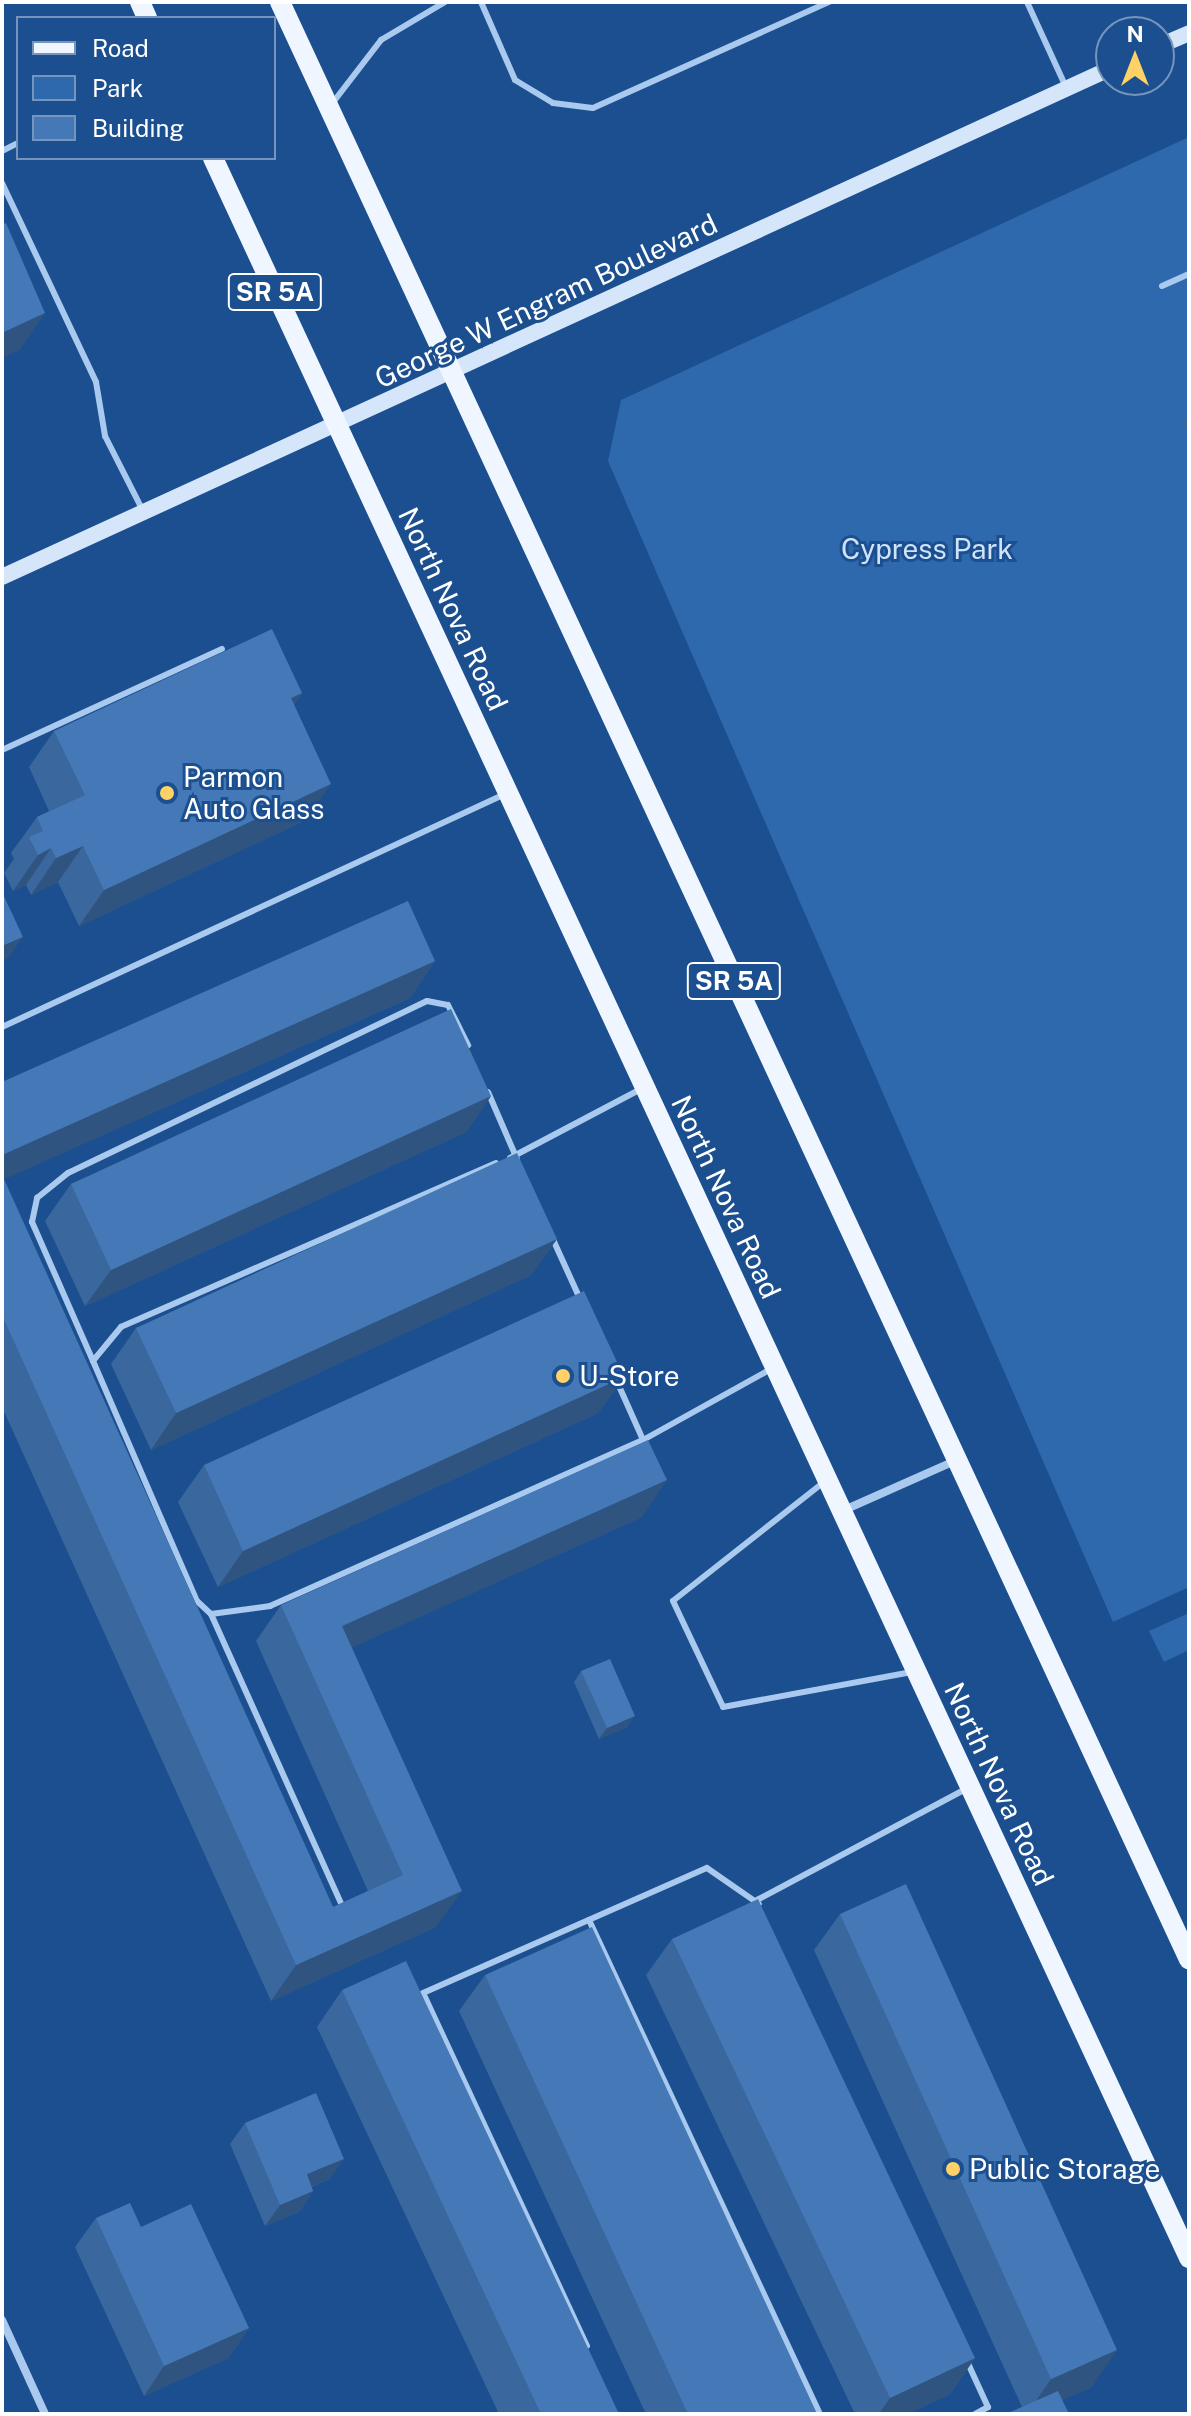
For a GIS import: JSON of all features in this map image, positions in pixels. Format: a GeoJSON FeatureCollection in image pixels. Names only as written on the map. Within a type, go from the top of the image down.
{"type":"FeatureCollection","features":[{"type":"Feature","properties":{"kind":"main road","name":"SR 5A"},"geometry":{"type":"LineString","coordinates":[[280,2],[1189,1959]]}},
{"type":"Feature","properties":{"kind":"main road","name":"George W Engram Boulevard"},"geometry":{"type":"LineString","coordinates":[[2,577],[1095,76]]}},
{"type":"Feature","properties":{"kind":"main road","name":"North Nova Road"},"geometry":{"type":"LineString","coordinates":[[214,160],[1189,2258]]}},
{"type":"Feature","properties":{"kind":"street"},"geometry":{"type":"LineString","coordinates":[[841,1511],[957,1460]]}},
{"type":"Feature","properties":{"kind":"street"},"geometry":{"type":"LineString","coordinates":[[2,2320],[45,2414]]}},
{"type":"Feature","properties":{"kind":"lane"},"geometry":{"type":"LineString","coordinates":[[329,108],[381,40],[445,2]]}},
{"type":"Feature","properties":{"kind":"lane"},"geometry":{"type":"LineString","coordinates":[[481,2],[515,80],[553,103],[593,108],[829,2]]}},
{"type":"Feature","properties":{"kind":"lane"},"geometry":{"type":"LineString","coordinates":[[1027,2],[1067,89]]}},
{"type":"Feature","properties":{"kind":"lane"},"geometry":{"type":"LineString","coordinates":[[2,183],[96,382],[105,436],[144,513]]}},
{"type":"Feature","properties":{"kind":"lane"},"geometry":{"type":"LineString","coordinates":[[1162,286],[1189,274]]}},
{"type":"Feature","properties":{"kind":"lane"},"geometry":{"type":"LineString","coordinates":[[2,750],[222,649]]}},
{"type":"Feature","properties":{"kind":"lane"},"geometry":{"type":"LineString","coordinates":[[2,1027],[507,793]]}},
{"type":"Feature","properties":{"kind":"lane"},"geometry":{"type":"LineString","coordinates":[[341,1903],[211,1614],[197,1601],[32,1222],[37,1198],[68,1173],[427,1001],[448,1005],[473,1057]]}},
{"type":"Feature","properties":{"kind":"lane"},"geometry":{"type":"LineString","coordinates":[[485,1086],[522,1171]]}},
{"type":"Feature","properties":{"kind":"lane"},"geometry":{"type":"LineString","coordinates":[[93,1361],[121,1327],[441,1182],[515,1157],[545,1134],[644,1087]]}},
{"type":"Feature","properties":{"kind":"lane"},"geometry":{"type":"LineString","coordinates":[[547,1226],[584,1309]]}},
{"type":"Feature","properties":{"kind":"lane"},"geometry":{"type":"LineString","coordinates":[[608,1362],[649,1451]]}},
{"type":"Feature","properties":{"kind":"lane"},"geometry":{"type":"LineString","coordinates":[[211,1614],[270,1606],[643,1440],[774,1367]]}},
{"type":"Feature","properties":{"kind":"lane"},"geometry":{"type":"LineString","coordinates":[[827,1480],[673,1601],[723,1707],[916,1671]]}},
{"type":"Feature","properties":{"kind":"lane"},"geometry":{"type":"LineString","coordinates":[[757,1900],[969,1787]]}},
{"type":"Feature","properties":{"kind":"lane"},"geometry":{"type":"LineString","coordinates":[[593,2358],[423,1993],[707,1868],[757,1900],[764,1914]]}},
{"type":"Feature","properties":{"kind":"lane"},"geometry":{"type":"LineString","coordinates":[[589,1920],[820,2414]]}},
{"type":"Feature","properties":{"kind":"lane"},"geometry":{"type":"LineString","coordinates":[[962,2349],[988,2407],[975,2414]]}},
{"type":"Feature","properties":{"kind":"green space","name":"Cypress Park"},"geometry":{"type":"Polygon","coordinates":[[[1189,137],[1189,1587],[1113,1622],[608,461],[621,400],[1189,137]]]}},
{"type":"Feature","properties":{"kind":"green space"},"geometry":{"type":"Polygon","coordinates":[[[1189,1613],[1189,1650],[1164,1662],[1149,1631],[1189,1613]]]}},
{"type":"Feature","properties":{"kind":"building"},"geometry":{"type":"Polygon","coordinates":[[[6,223],[45,313],[2,333],[2,225],[6,223]]]}},
{"type":"Feature","properties":{"kind":"building","name":"Parmon Auto Glass"},"geometry":{"type":"Polygon","coordinates":[[[272,629],[302,693],[291,698],[331,784],[104,890],[83,846],[56,858],[51,848],[38,855],[29,837],[43,831],[37,817],[85,795],[54,731],[272,629]]]}},
{"type":"Feature","properties":{"kind":"building"},"geometry":{"type":"Polygon","coordinates":[[[2,892],[23,937],[2,946],[2,892]]]}},
{"type":"Feature","properties":{"kind":"building"},"geometry":{"type":"Polygon","coordinates":[[[408,901],[435,961],[2,1155],[2,1082],[408,901]]]}},
{"type":"Feature","properties":{"kind":"building"},"geometry":{"type":"Polygon","coordinates":[[[451,1009],[491,1096],[111,1270],[71,1184],[451,1009]]]}},
{"type":"Feature","properties":{"kind":"building"},"geometry":{"type":"Polygon","coordinates":[[[517,1153],[557,1239],[176,1413],[136,1328],[517,1153]]]}},
{"type":"Feature","properties":{"kind":"building"},"geometry":{"type":"Polygon","coordinates":[[[2,1175],[333,1907],[403,1875],[281,1605],[648,1440],[667,1480],[342,1626],[462,1891],[296,1965],[2,1315],[2,1175]]]}},
{"type":"Feature","properties":{"kind":"building"},"geometry":{"type":"Polygon","coordinates":[[[584,1291],[624,1377],[243,1551],[204,1465],[584,1291]]]}},
{"type":"Feature","properties":{"kind":"building"},"geometry":{"type":"Polygon","coordinates":[[[610,1659],[635,1716],[607,1728],[581,1671],[610,1659]]]}},
{"type":"Feature","properties":{"kind":"building"},"geometry":{"type":"Polygon","coordinates":[[[906,1884],[1117,2350],[1051,2379],[840,1914],[906,1884]]]}},
{"type":"Feature","properties":{"kind":"building"},"geometry":{"type":"Polygon","coordinates":[[[758,1899],[975,2358],[890,2398],[672,1939],[758,1899]]]}},
{"type":"Feature","properties":{"kind":"building"},"geometry":{"type":"Polygon","coordinates":[[[592,1927],[817,2414],[688,2414],[485,1975],[592,1927]]]}},
{"type":"Feature","properties":{"kind":"building"},"geometry":{"type":"Polygon","coordinates":[[[406,1961],[619,2414],[541,2414],[342,1990],[406,1961]]]}},
{"type":"Feature","properties":{"kind":"building"},"geometry":{"type":"Polygon","coordinates":[[[316,2093],[344,2159],[307,2174],[313,2191],[280,2205],[245,2123],[316,2093]]]}},
{"type":"Feature","properties":{"kind":"building"},"geometry":{"type":"Polygon","coordinates":[[[130,2203],[141,2227],[191,2204],[249,2328],[164,2366],[96,2218],[130,2203]]]}},
{"type":"Feature","properties":{"kind":"building"},"geometry":{"type":"Polygon","coordinates":[[[1058,2391],[1069,2414],[1006,2414],[1058,2391]]]}},
{"type":"Feature","properties":{"kind":"place","name":"Parmon Auto Glass"},"geometry":{"type":"Point","coordinates":[167,793]}},
{"type":"Feature","properties":{"kind":"place","name":"U-Store"},"geometry":{"type":"Point","coordinates":[563,1376]}},
{"type":"Feature","properties":{"kind":"place","name":"Public Storage"},"geometry":{"type":"Point","coordinates":[953,2169]}}]}
